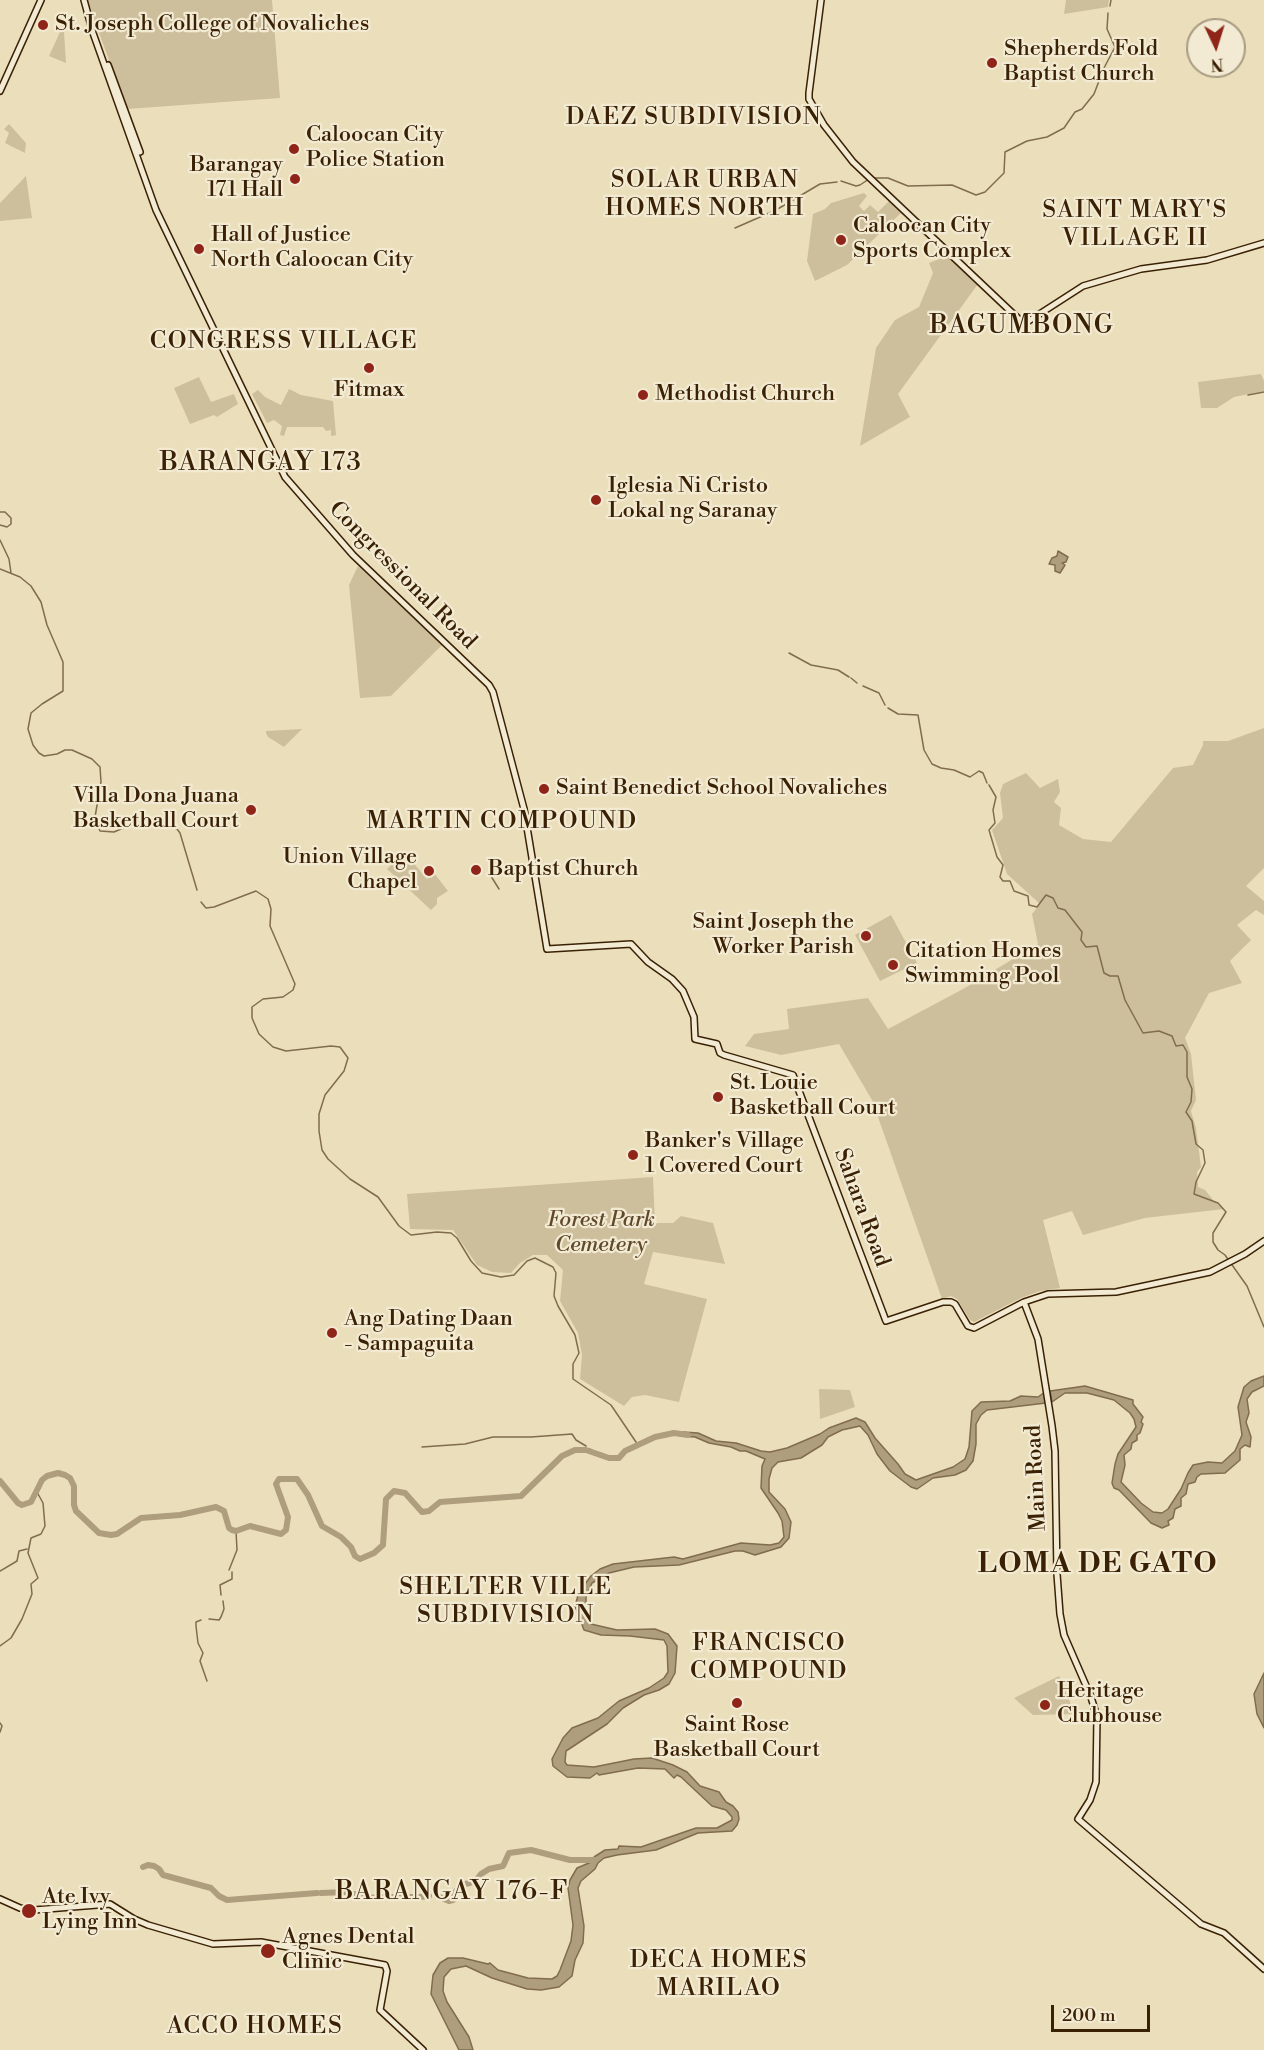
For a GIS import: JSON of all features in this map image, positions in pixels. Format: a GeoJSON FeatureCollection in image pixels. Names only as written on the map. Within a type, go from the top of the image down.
{"type":"FeatureCollection","features":[{"type":"Feature","properties":{"kind":"main road"},"geometry":{"type":"LineString","coordinates":[[0,91],[41,0]]}},
{"type":"Feature","properties":{"kind":"main road","name":"Congressional Road"},"geometry":{"type":"LineString","coordinates":[[84,0],[159,214],[229,365],[285,477],[353,555],[489,685],[493,692],[524,809],[547,949],[631,944],[648,962],[672,979],[683,991],[694,1017],[694,1039]]}},
{"type":"Feature","properties":{"kind":"main road"},"geometry":{"type":"LineString","coordinates":[[820,0],[809,99],[830,136],[869,178],[1024,324],[1083,286],[1141,269],[1207,260],[1264,243]]}},
{"type":"Feature","properties":{"kind":"main road","name":"Sahara Road"},"geometry":{"type":"LineString","coordinates":[[694,1039],[717,1044],[720,1053],[724,1055],[793,1075],[886,1321],[943,1302],[951,1302],[955,1304],[968,1326],[974,1328],[1024,1302]]}},
{"type":"Feature","properties":{"kind":"main road"},"geometry":{"type":"LineString","coordinates":[[1024,1302],[1057,1293],[1125,1290],[1210,1272],[1264,1241]]}},
{"type":"Feature","properties":{"kind":"main road","name":"Main Road"},"geometry":{"type":"LineString","coordinates":[[1024,1302],[1038,1339],[1051,1412],[1055,1451],[1060,1614],[1064,1635],[1091,1697],[1096,1717],[1096,1782],[1090,1800],[1078,1819],[1201,1924],[1224,1933],[1264,1969]]}},
{"type":"Feature","properties":{"kind":"main road"},"geometry":{"type":"LineString","coordinates":[[0,1899],[20,1908],[34,1910],[110,1904],[148,1925],[213,1944],[261,1942],[386,1966],[380,2010],[423,2050]]}},
{"type":"Feature","properties":{"kind":"green space"},"geometry":{"type":"Polygon","coordinates":[[[87,0],[272,0],[280,98],[127,109],[87,0]]]}},
{"type":"Feature","properties":{"kind":"green space"},"geometry":{"type":"Polygon","coordinates":[[[1066,0],[1109,0],[1108,7],[1064,14],[1066,0]]]}},
{"type":"Feature","properties":{"kind":"green space"},"geometry":{"type":"Polygon","coordinates":[[[60,32],[64,32],[66,63],[49,56],[60,32]]]}},
{"type":"Feature","properties":{"kind":"green space"},"geometry":{"type":"Polygon","coordinates":[[[9,124],[26,143],[25,153],[5,143],[9,133],[4,129],[9,124]]]}},
{"type":"Feature","properties":{"kind":"green space"},"geometry":{"type":"Polygon","coordinates":[[[26,176],[32,218],[0,221],[0,203],[26,176]]]}},
{"type":"Feature","properties":{"kind":"green space","name":"Caloocan City Sports Complex"},"geometry":{"type":"Polygon","coordinates":[[[864,193],[867,196],[859,206],[864,211],[870,205],[878,212],[889,201],[901,213],[847,265],[815,281],[807,261],[813,214],[825,209],[831,203],[864,193]]]}},
{"type":"Feature","properties":{"kind":"green space"},"geometry":{"type":"Polygon","coordinates":[[[947,256],[978,284],[898,394],[910,417],[860,446],[876,348],[895,320],[919,307],[933,273],[929,263],[947,256]]]}},
{"type":"Feature","properties":{"kind":"green space"},"geometry":{"type":"Polygon","coordinates":[[[1261,374],[1264,391],[1234,397],[1217,408],[1201,408],[1198,382],[1261,374]]]}},
{"type":"Feature","properties":{"kind":"green space"},"geometry":{"type":"Polygon","coordinates":[[[199,377],[211,402],[234,394],[238,404],[217,417],[214,415],[190,424],[174,388],[199,377]]]}},
{"type":"Feature","properties":{"kind":"green space"},"geometry":{"type":"Polygon","coordinates":[[[289,389],[301,395],[333,401],[336,435],[331,436],[331,430],[326,431],[323,427],[287,427],[284,436],[280,435],[282,426],[274,420],[267,423],[252,394],[258,390],[265,397],[281,405],[289,389]]]}},
{"type":"Feature","properties":{"kind":"green space"},"geometry":{"type":"Polygon","coordinates":[[[358,566],[442,645],[391,696],[360,698],[349,585],[358,566]]]}},
{"type":"Feature","properties":{"kind":"green space"},"geometry":{"type":"Polygon","coordinates":[[[1264,728],[1264,868],[1246,886],[1264,901],[1264,915],[1256,910],[1237,925],[1251,940],[1230,961],[1242,983],[1209,993],[1185,1038],[1191,1054],[1196,1100],[1191,1111],[1196,1128],[1201,1167],[1197,1172],[1198,1187],[1205,1190],[1224,1209],[1145,1218],[1083,1235],[1072,1211],[1043,1220],[1060,1288],[1040,1291],[1021,1298],[974,1322],[970,1320],[957,1299],[951,1296],[942,1299],[872,1100],[839,1044],[781,1055],[745,1046],[754,1034],[789,1029],[787,1009],[868,998],[888,1029],[963,989],[1038,944],[1032,914],[1040,904],[1007,874],[992,830],[1003,818],[1000,793],[1003,784],[1026,773],[1040,788],[1058,779],[1060,792],[1054,802],[1061,808],[1059,825],[1083,839],[1111,842],[1173,768],[1193,765],[1203,741],[1228,741],[1264,728]]]}},
{"type":"Feature","properties":{"kind":"green space"},"geometry":{"type":"Polygon","coordinates":[[[302,729],[284,747],[268,737],[266,733],[266,731],[302,729]]]}},
{"type":"Feature","properties":{"kind":"green space"},"geometry":{"type":"Polygon","coordinates":[[[404,852],[427,879],[434,873],[448,891],[437,898],[437,904],[431,910],[387,869],[404,852]]]}},
{"type":"Feature","properties":{"kind":"green space"},"geometry":{"type":"Polygon","coordinates":[[[891,915],[917,963],[880,981],[855,935],[891,915]]]}},
{"type":"Feature","properties":{"kind":"green space","name":"Forest Park Cemetery"},"geometry":{"type":"Polygon","coordinates":[[[653,1177],[655,1223],[673,1223],[681,1216],[713,1223],[725,1264],[653,1252],[644,1284],[707,1299],[679,1402],[645,1395],[632,1397],[624,1406],[580,1379],[582,1355],[578,1333],[560,1301],[563,1270],[547,1255],[533,1255],[520,1263],[511,1273],[492,1272],[477,1265],[453,1230],[410,1229],[407,1194],[653,1177]]]}},
{"type":"Feature","properties":{"kind":"green space"},"geometry":{"type":"Polygon","coordinates":[[[819,1389],[850,1390],[855,1407],[820,1419],[819,1389]]]}},
{"type":"Feature","properties":{"kind":"green space"},"geometry":{"type":"Polygon","coordinates":[[[1059,1676],[1075,1714],[1033,1715],[1014,1698],[1059,1676]]]}},
{"type":"Feature","properties":{"kind":"shaded area"},"geometry":{"type":"Polygon","coordinates":[[[1058,551],[1068,557],[1066,562],[1062,563],[1065,565],[1060,573],[1055,571],[1055,565],[1049,564],[1052,558],[1057,556],[1058,551]]]}},
{"type":"Feature","properties":{"kind":"shaded area"},"geometry":{"type":"Polygon","coordinates":[[[1264,1376],[1264,1386],[1252,1392],[1247,1399],[1249,1413],[1246,1422],[1251,1437],[1250,1447],[1245,1445],[1240,1449],[1240,1460],[1225,1473],[1201,1474],[1195,1482],[1188,1484],[1186,1494],[1181,1498],[1181,1506],[1175,1509],[1173,1518],[1168,1521],[1169,1525],[1162,1528],[1151,1523],[1119,1490],[1114,1488],[1112,1483],[1118,1454],[1136,1427],[1130,1413],[1114,1400],[1087,1393],[1065,1393],[1052,1402],[1050,1391],[1085,1386],[1133,1400],[1133,1404],[1143,1417],[1141,1422],[1143,1424],[1137,1440],[1132,1443],[1131,1449],[1124,1455],[1125,1465],[1121,1482],[1141,1503],[1153,1512],[1162,1513],[1168,1509],[1181,1489],[1193,1465],[1208,1462],[1222,1463],[1235,1451],[1242,1435],[1238,1407],[1244,1387],[1251,1381],[1264,1376]]]}},
{"type":"Feature","properties":{"kind":"shaded area"},"geometry":{"type":"Polygon","coordinates":[[[1045,1392],[1046,1403],[987,1410],[976,1424],[973,1461],[966,1470],[955,1475],[933,1478],[917,1489],[890,1471],[860,1426],[842,1430],[828,1437],[822,1445],[801,1458],[778,1462],[772,1468],[769,1492],[785,1509],[791,1522],[789,1538],[781,1547],[755,1555],[735,1551],[679,1565],[634,1567],[609,1573],[592,1583],[586,1597],[586,1616],[591,1624],[617,1630],[655,1629],[668,1634],[677,1646],[675,1673],[669,1684],[644,1695],[623,1708],[607,1724],[566,1751],[565,1762],[567,1765],[594,1767],[652,1758],[687,1772],[700,1786],[719,1792],[726,1802],[738,1812],[739,1819],[732,1831],[698,1833],[656,1850],[617,1855],[604,1858],[598,1863],[595,1869],[581,1881],[578,1888],[584,1926],[583,1943],[575,1960],[572,1976],[559,1987],[541,1990],[527,1989],[492,1978],[466,1966],[451,1969],[444,1977],[443,1991],[447,2002],[469,2037],[473,2050],[459,2050],[431,1994],[433,1975],[440,1963],[448,1958],[463,1958],[490,1963],[498,1970],[528,1978],[552,1979],[560,1970],[571,1941],[573,1925],[568,1888],[577,1868],[596,1860],[594,1857],[605,1850],[618,1849],[619,1846],[641,1847],[696,1828],[717,1828],[732,1820],[726,1810],[712,1806],[681,1777],[677,1775],[674,1778],[665,1769],[638,1768],[599,1775],[597,1773],[590,1778],[567,1777],[553,1766],[552,1759],[563,1738],[572,1728],[598,1718],[619,1701],[649,1688],[664,1678],[668,1672],[667,1646],[664,1640],[601,1635],[584,1630],[575,1606],[579,1592],[591,1576],[600,1569],[613,1564],[674,1557],[683,1559],[741,1543],[770,1545],[779,1543],[784,1537],[782,1521],[761,1488],[762,1466],[765,1459],[746,1451],[709,1443],[695,1437],[682,1436],[683,1432],[698,1433],[716,1441],[736,1443],[770,1452],[787,1448],[856,1418],[865,1422],[875,1438],[905,1474],[916,1480],[953,1467],[965,1459],[969,1447],[972,1411],[981,1402],[1010,1401],[1021,1396],[1038,1397],[1045,1392]]]}},
{"type":"Feature","properties":{"kind":"shaded area"},"geometry":{"type":"Polygon","coordinates":[[[1264,1673],[1264,1728],[1257,1714],[1254,1694],[1264,1673]]]}},
{"type":"Feature","properties":{"kind":"waterway"},"geometry":{"type":"LineString","coordinates":[[1110,6],[1111,0]]}},
{"type":"Feature","properties":{"kind":"waterway"},"geometry":{"type":"LineString","coordinates":[[874,178],[888,178],[908,186],[952,185],[976,195],[985,192],[1004,173],[1005,152],[1027,141],[1047,137],[1064,128],[1075,112],[1082,109],[1094,94],[1115,47],[1107,29],[1108,13]]}},
{"type":"Feature","properties":{"kind":"waterway"},"geometry":{"type":"LineString","coordinates":[[841,181],[856,186],[869,179]]}},
{"type":"Feature","properties":{"kind":"waterway"},"geometry":{"type":"LineString","coordinates":[[735,228],[776,210],[820,184],[837,182]]}},
{"type":"Feature","properties":{"kind":"waterway"},"geometry":{"type":"LineString","coordinates":[[1248,395],[1264,392]]}},
{"type":"Feature","properties":{"kind":"waterway"},"geometry":{"type":"LineString","coordinates":[[0,512],[5,512],[11,518],[11,524],[7,527],[0,525]]}},
{"type":"Feature","properties":{"kind":"waterway"},"geometry":{"type":"LineString","coordinates":[[0,540],[9,559],[11,573]]}},
{"type":"Feature","properties":{"kind":"waterway"},"geometry":{"type":"LineString","coordinates":[[0,569],[20,577],[31,586],[41,602],[47,625],[63,662],[63,691],[31,713],[28,729],[33,745],[44,756],[72,750],[92,759],[100,767],[101,782],[95,817],[100,831],[114,832],[130,825],[157,820],[177,829],[197,890]]}},
{"type":"Feature","properties":{"kind":"waterway"},"geometry":{"type":"LineString","coordinates":[[789,653],[811,665],[838,670],[849,677]]}},
{"type":"Feature","properties":{"kind":"waterway"},"geometry":{"type":"LineString","coordinates":[[851,678],[857,683]]}},
{"type":"Feature","properties":{"kind":"waterway"},"geometry":{"type":"LineString","coordinates":[[863,686],[879,693],[885,705]]}},
{"type":"Feature","properties":{"kind":"waterway"},"geometry":{"type":"LineString","coordinates":[[888,708],[898,714],[918,715],[924,750],[932,764],[970,777],[979,771],[983,773],[987,783]]}},
{"type":"Feature","properties":{"kind":"waterway"},"geometry":{"type":"LineString","coordinates":[[989,785],[996,797],[993,810],[995,823],[989,830],[997,857],[1003,865],[1000,877],[1003,881],[1010,881],[1014,891],[1028,896],[1029,905],[1037,907],[1046,895],[1053,898],[1058,908],[1065,910],[1082,932],[1081,940],[1086,947],[1097,946],[1104,973],[1118,976],[1125,1000],[1143,1033],[1159,1031],[1172,1036],[1176,1046],[1183,1045],[1187,1052],[1187,1077],[1192,1089],[1191,1102],[1186,1112],[1192,1121],[1196,1144],[1203,1150],[1205,1163],[1196,1182],[1194,1194],[1218,1203],[1226,1212],[1213,1233],[1213,1242],[1247,1286],[1264,1327]]}},
{"type":"Feature","properties":{"kind":"waterway"},"geometry":{"type":"LineString","coordinates":[[489,873],[499,889]]}},
{"type":"Feature","properties":{"kind":"waterway"},"geometry":{"type":"LineString","coordinates":[[201,902],[206,908],[214,907],[256,891],[268,899],[271,909],[270,926],[295,984],[293,990],[283,997],[263,999],[252,1007],[252,1018],[259,1034],[273,1047],[286,1051],[340,1047],[348,1058],[344,1071],[325,1095],[319,1114],[322,1150],[328,1159],[350,1179],[378,1197],[399,1226],[411,1235],[451,1233],[482,1273],[501,1277],[514,1275],[527,1261],[535,1258],[553,1267],[556,1273],[554,1296],[575,1335],[579,1353],[573,1364],[573,1379],[611,1405],[638,1445]]}},
{"type":"Feature","properties":{"kind":"waterway"},"geometry":{"type":"LineString","coordinates":[[0,1481],[22,1505],[31,1502],[42,1480],[47,1476],[58,1473],[65,1475],[70,1478],[74,1486],[76,1511],[99,1533],[117,1534],[141,1518],[180,1515],[216,1507],[224,1511],[229,1528],[232,1530],[236,1531],[250,1526],[281,1534],[286,1530],[288,1517],[276,1484],[279,1479],[297,1479],[308,1495],[322,1526],[341,1537],[351,1547],[355,1556],[360,1559],[374,1553],[383,1545],[386,1499],[394,1491],[405,1493],[422,1512],[429,1511],[440,1502],[521,1496],[562,1456],[575,1450],[586,1450],[609,1458],[619,1458],[625,1451],[655,1437],[674,1433],[688,1435]]}},
{"type":"Feature","properties":{"kind":"waterway"},"geometry":{"type":"LineString","coordinates":[[422,1447],[465,1444],[493,1437],[572,1434],[576,1440],[586,1446]]}},
{"type":"Feature","properties":{"kind":"waterway"},"geometry":{"type":"LineString","coordinates":[[0,1646],[11,1638],[22,1619],[32,1594],[31,1584],[38,1578],[28,1553],[31,1538],[41,1534],[45,1526],[43,1503],[37,1492]]}},
{"type":"Feature","properties":{"kind":"waterway"},"geometry":{"type":"LineString","coordinates":[[229,1570],[237,1550],[236,1531]]}},
{"type":"Feature","properties":{"kind":"waterway"},"geometry":{"type":"LineString","coordinates":[[0,1571],[17,1561],[19,1551],[27,1549]]}},
{"type":"Feature","properties":{"kind":"waterway"},"geometry":{"type":"LineString","coordinates":[[221,1595],[220,1585],[232,1579],[232,1572]]}},
{"type":"Feature","properties":{"kind":"waterway"},"geometry":{"type":"LineString","coordinates":[[209,1619],[219,1620],[224,1609],[223,1601]]}},
{"type":"Feature","properties":{"kind":"waterway"},"geometry":{"type":"LineString","coordinates":[[201,1620],[196,1622],[196,1626],[198,1643],[203,1653],[200,1661],[207,1681]]}},
{"type":"Feature","properties":{"kind":"waterway"},"geometry":{"type":"LineString","coordinates":[[0,1723],[2,1726],[0,1732]]}},
{"type":"Feature","properties":{"kind":"waterway"},"geometry":{"type":"LineString","coordinates":[[474,1883],[481,1874],[489,1869],[503,1866],[509,1853],[531,1850],[570,1860],[595,1860]]}},
{"type":"Feature","properties":{"kind":"waterway"},"geometry":{"type":"LineString","coordinates":[[143,1867],[154,1866],[163,1875],[211,1888],[227,1900],[317,1893]]}},
{"type":"Feature","properties":{"kind":"waterway"},"geometry":{"type":"LineString","coordinates":[[437,1896],[449,1901],[453,1900],[456,1891],[470,1883]]}},
{"type":"Feature","properties":{"kind":"waterway"},"geometry":{"type":"LineString","coordinates":[[321,1893],[346,1892]]}},
{"type":"Feature","properties":{"kind":"waterway"},"geometry":{"type":"LineString","coordinates":[[350,1893],[357,1895]]}},
{"type":"Feature","properties":{"kind":"waterway"},"geometry":{"type":"LineString","coordinates":[[420,1897],[429,1896]]}},
{"type":"Feature","properties":{"kind":"waterway"},"geometry":{"type":"LineString","coordinates":[[363,1898],[388,1897]]}},
{"type":"Feature","properties":{"kind":"waterway"},"geometry":{"type":"LineString","coordinates":[[390,1897],[403,1897]]}},
{"type":"Feature","properties":{"kind":"waterway"},"geometry":{"type":"LineString","coordinates":[[405,1897],[417,1897]]}},
{"type":"Feature","properties":{"kind":"place","name":"St. Joseph College of Novaliches"},"geometry":{"type":"Point","coordinates":[43,25]}},
{"type":"Feature","properties":{"kind":"place","name":"Shepherds Fold Baptist Church"},"geometry":{"type":"Point","coordinates":[992,63]}},
{"type":"Feature","properties":{"kind":"place","name":"Caloocan City Police Station"},"geometry":{"type":"Point","coordinates":[294,149]}},
{"type":"Feature","properties":{"kind":"place","name":"Barangay 171 Hall"},"geometry":{"type":"Point","coordinates":[295,179]}},
{"type":"Feature","properties":{"kind":"place","name":"Caloocan City Sports Complex"},"geometry":{"type":"Point","coordinates":[841,240]}},
{"type":"Feature","properties":{"kind":"place","name":"Hall of Justice North Caloocan City"},"geometry":{"type":"Point","coordinates":[199,249]}},
{"type":"Feature","properties":{"kind":"place","name":"Fitmax"},"geometry":{"type":"Point","coordinates":[369,368]}},
{"type":"Feature","properties":{"kind":"place","name":"Methodist Church"},"geometry":{"type":"Point","coordinates":[643,395]}},
{"type":"Feature","properties":{"kind":"place","name":"Iglesia Ni Cristo Lokal ng Saranay"},"geometry":{"type":"Point","coordinates":[596,500]}},
{"type":"Feature","properties":{"kind":"place","name":"Saint Benedict School Novaliches"},"geometry":{"type":"Point","coordinates":[544,789]}},
{"type":"Feature","properties":{"kind":"place","name":"Villa Dona Juana Basketball Court"},"geometry":{"type":"Point","coordinates":[251,810]}},
{"type":"Feature","properties":{"kind":"place","name":"Baptist Church"},"geometry":{"type":"Point","coordinates":[476,870]}},
{"type":"Feature","properties":{"kind":"place","name":"Union Village Chapel"},"geometry":{"type":"Point","coordinates":[429,871]}},
{"type":"Feature","properties":{"kind":"place","name":"Saint Joseph the Worker Parish"},"geometry":{"type":"Point","coordinates":[866,936]}},
{"type":"Feature","properties":{"kind":"place","name":"Citation Homes Swimming Pool"},"geometry":{"type":"Point","coordinates":[893,965]}},
{"type":"Feature","properties":{"kind":"place","name":"St. Louie Basketball Court"},"geometry":{"type":"Point","coordinates":[718,1097]}},
{"type":"Feature","properties":{"kind":"place","name":"Banker's Village 1 Covered Court"},"geometry":{"type":"Point","coordinates":[633,1155]}},
{"type":"Feature","properties":{"kind":"place","name":"Ang Dating Daan - Sampaguita"},"geometry":{"type":"Point","coordinates":[332,1333]}},
{"type":"Feature","properties":{"kind":"place","name":"Saint Rose Basketball Court"},"geometry":{"type":"Point","coordinates":[737,1703]}},
{"type":"Feature","properties":{"kind":"place","name":"Heritage Clubhouse"},"geometry":{"type":"Point","coordinates":[1045,1705]}},
{"type":"Feature","properties":{"kind":"place","name":"Ate Ivy Lying Inn"},"geometry":{"type":"Point","coordinates":[29,1911]}},
{"type":"Feature","properties":{"kind":"place","name":"Agnes Dental Clinic"},"geometry":{"type":"Point","coordinates":[268,1951]}},
{"type":"Feature","properties":{"kind":"district","name":"DAEZ SUBDIVISION"},"geometry":{"type":"Point","coordinates":[694,118]}},
{"type":"Feature","properties":{"kind":"district","name":"SOLAR URBAN HOMES NORTH"},"geometry":{"type":"Point","coordinates":[705,195]}},
{"type":"Feature","properties":{"kind":"district","name":"SAINT MARY'S VILLAGE II"},"geometry":{"type":"Point","coordinates":[1135,225]}},
{"type":"Feature","properties":{"kind":"district","name":"BAGUMBONG"},"geometry":{"type":"Point","coordinates":[1022,327]}},
{"type":"Feature","properties":{"kind":"district","name":"CONGRESS VILLAGE"},"geometry":{"type":"Point","coordinates":[284,342]}},
{"type":"Feature","properties":{"kind":"district","name":"BARANGAY 173"},"geometry":{"type":"Point","coordinates":[261,464]}},
{"type":"Feature","properties":{"kind":"district","name":"MARTIN COMPOUND"},"geometry":{"type":"Point","coordinates":[502,822]}},
{"type":"Feature","properties":{"kind":"district","name":"LOMA DE GATO"},"geometry":{"type":"Point","coordinates":[1098,1565]}},
{"type":"Feature","properties":{"kind":"district","name":"SHELTER VILLE SUBDIVISION"},"geometry":{"type":"Point","coordinates":[506,1602]}},
{"type":"Feature","properties":{"kind":"district","name":"FRANCISCO COMPOUND"},"geometry":{"type":"Point","coordinates":[769,1658]}},
{"type":"Feature","properties":{"kind":"district","name":"BARANGAY 176-F"},"geometry":{"type":"Point","coordinates":[452,1893]}},
{"type":"Feature","properties":{"kind":"district","name":"DECA HOMES MARILAO"},"geometry":{"type":"Point","coordinates":[719,1975]}},
{"type":"Feature","properties":{"kind":"district","name":"ACCO HOMES"},"geometry":{"type":"Point","coordinates":[255,2027]}}]}
